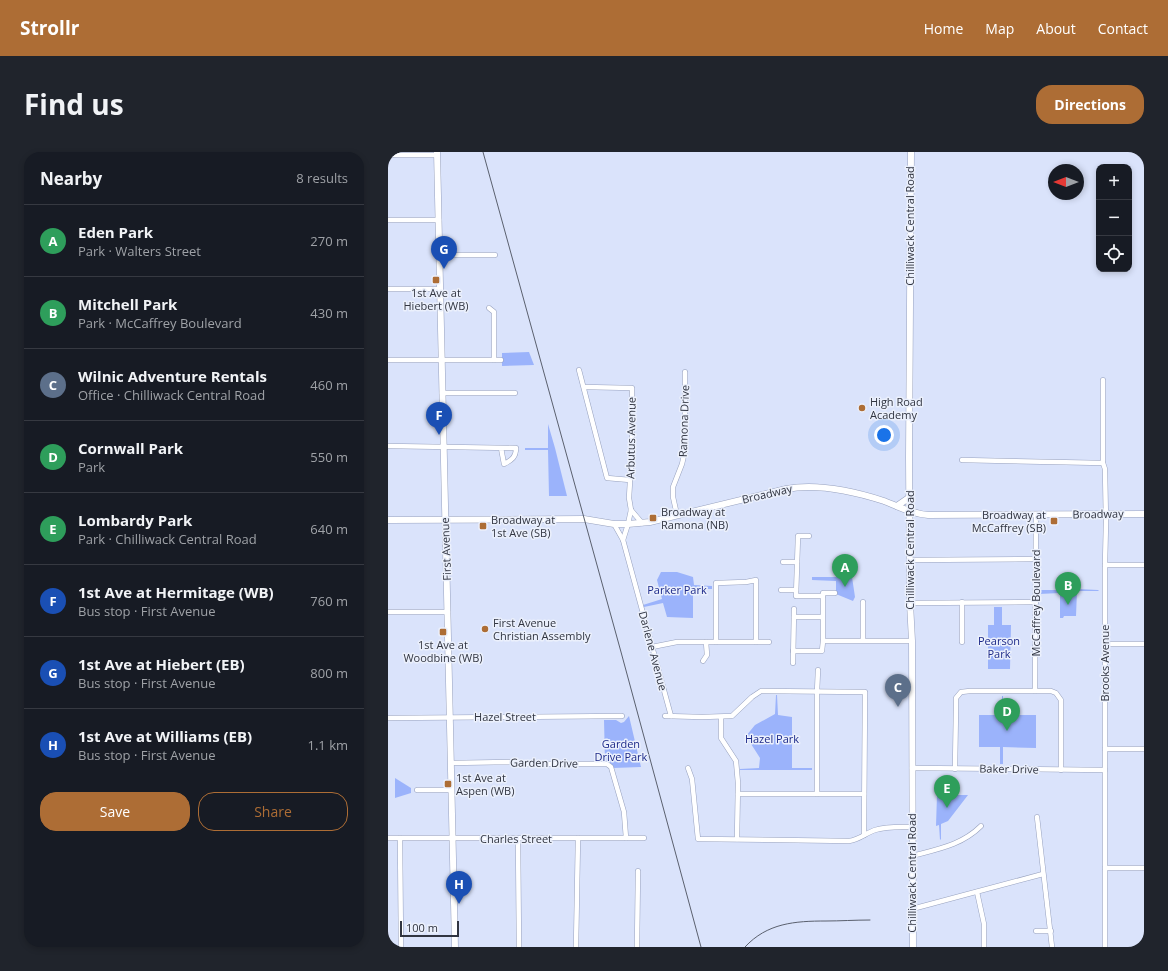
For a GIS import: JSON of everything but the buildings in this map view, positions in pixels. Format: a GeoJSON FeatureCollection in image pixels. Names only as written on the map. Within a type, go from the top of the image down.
{"type":"FeatureCollection","features":[{"type":"Feature","properties":{"kind":"street","name":"Chilliwack Central Road"},"geometry":{"type":"LineString","coordinates":[[911,152],[910,603],[912,641],[913,947]]}},
{"type":"Feature","properties":{"kind":"street"},"geometry":{"type":"LineString","coordinates":[[388,155],[437,154]]}},
{"type":"Feature","properties":{"kind":"street","name":"First Avenue"},"geometry":{"type":"LineString","coordinates":[[437,154],[455,947]]}},
{"type":"Feature","properties":{"kind":"street"},"geometry":{"type":"LineString","coordinates":[[388,220],[439,220]]}},
{"type":"Feature","properties":{"kind":"street"},"geometry":{"type":"LineString","coordinates":[[440,255],[495,255]]}},
{"type":"Feature","properties":{"kind":"street"},"geometry":{"type":"LineString","coordinates":[[388,289],[440,289]]}},
{"type":"Feature","properties":{"kind":"street"},"geometry":{"type":"LineString","coordinates":[[488,308],[494,312],[494,360]]}},
{"type":"Feature","properties":{"kind":"street"},"geometry":{"type":"LineString","coordinates":[[388,360],[501,360]]}},
{"type":"Feature","properties":{"kind":"street"},"geometry":{"type":"LineString","coordinates":[[579,370],[607,478],[630,480]]}},
{"type":"Feature","properties":{"kind":"street","name":"Ramona Drive"},"geometry":{"type":"LineString","coordinates":[[677,516],[673,497],[673,487],[682,464],[685,451],[685,372]]}},
{"type":"Feature","properties":{"kind":"street","name":"Brooks Avenue"},"geometry":{"type":"LineString","coordinates":[[1103,380],[1103,463],[1105,469],[1106,514],[1105,947]]}},
{"type":"Feature","properties":{"kind":"street","name":"Arbutus Avenue"},"geometry":{"type":"LineString","coordinates":[[584,386],[632,388],[632,448],[629,498],[631,510],[628,524]]}},
{"type":"Feature","properties":{"kind":"street"},"geometry":{"type":"LineString","coordinates":[[442,393],[515,393]]}},
{"type":"Feature","properties":{"kind":"street"},"geometry":{"type":"LineString","coordinates":[[388,446],[501,448]]}},
{"type":"Feature","properties":{"kind":"street"},"geometry":{"type":"LineString","coordinates":[[962,460],[1103,463]]}},
{"type":"Feature","properties":{"kind":"street","name":"Broadway"},"geometry":{"type":"LineString","coordinates":[[388,520],[584,519],[614,524],[642,523],[677,516],[786,489],[807,486],[851,492],[928,516],[1144,514]]}},
{"type":"Feature","properties":{"kind":"street"},"geometry":{"type":"LineString","coordinates":[[897,506],[910,497]]}},
{"type":"Feature","properties":{"kind":"street"},"geometry":{"type":"LineString","coordinates":[[631,510],[642,523]]}},
{"type":"Feature","properties":{"kind":"street","name":"McCaffrey Boulevard"},"geometry":{"type":"LineString","coordinates":[[1035,691],[1036,515]]}},
{"type":"Feature","properties":{"kind":"street","name":"Darlene Avenue"},"geometry":{"type":"LineString","coordinates":[[614,524],[623,540],[671,716]]}},
{"type":"Feature","properties":{"kind":"street"},"geometry":{"type":"LineString","coordinates":[[623,540],[628,524]]}},
{"type":"Feature","properties":{"kind":"street"},"geometry":{"type":"LineString","coordinates":[[809,536],[798,536],[796,596],[823,596]]}},
{"type":"Feature","properties":{"kind":"street"},"geometry":{"type":"LineString","coordinates":[[910,560],[1036,559]]}},
{"type":"Feature","properties":{"kind":"street"},"geometry":{"type":"LineString","coordinates":[[783,562],[797,562]]}},
{"type":"Feature","properties":{"kind":"street"},"geometry":{"type":"LineString","coordinates":[[1105,565],[1144,565]]}},
{"type":"Feature","properties":{"kind":"street"},"geometry":{"type":"LineString","coordinates":[[716,642],[716,583],[746,582],[756,580],[756,642]]}},
{"type":"Feature","properties":{"kind":"street"},"geometry":{"type":"LineString","coordinates":[[781,590],[796,590]]}},
{"type":"Feature","properties":{"kind":"street"},"geometry":{"type":"LineString","coordinates":[[793,651],[822,651],[823,593],[835,593]]}},
{"type":"Feature","properties":{"kind":"street"},"geometry":{"type":"LineString","coordinates":[[862,640],[863,602]]}},
{"type":"Feature","properties":{"kind":"street"},"geometry":{"type":"LineString","coordinates":[[962,602],[962,642]]}},
{"type":"Feature","properties":{"kind":"street"},"geometry":{"type":"LineString","coordinates":[[910,603],[1036,602]]}},
{"type":"Feature","properties":{"kind":"street"},"geometry":{"type":"LineString","coordinates":[[793,663],[794,609]]}},
{"type":"Feature","properties":{"kind":"street"},"geometry":{"type":"LineString","coordinates":[[388,612],[448,612]]}},
{"type":"Feature","properties":{"kind":"street"},"geometry":{"type":"LineString","coordinates":[[794,617],[822,617]]}},
{"type":"Feature","properties":{"kind":"street"},"geometry":{"type":"LineString","coordinates":[[823,641],[912,641]]}},
{"type":"Feature","properties":{"kind":"street"},"geometry":{"type":"LineString","coordinates":[[652,647],[677,642],[769,642]]}},
{"type":"Feature","properties":{"kind":"street"},"geometry":{"type":"LineString","coordinates":[[703,661],[707,655],[706,642]]}},
{"type":"Feature","properties":{"kind":"street"},"geometry":{"type":"LineString","coordinates":[[1105,644],[1144,644]]}},
{"type":"Feature","properties":{"kind":"street"},"geometry":{"type":"LineString","coordinates":[[816,794],[818,670]]}},
{"type":"Feature","properties":{"kind":"street"},"geometry":{"type":"LineString","coordinates":[[665,716],[732,716],[752,697],[762,691],[865,692],[864,835]]}},
{"type":"Feature","properties":{"kind":"street"},"geometry":{"type":"LineString","coordinates":[[955,769],[956,698],[961,692],[1051,691],[1056,693],[1061,700],[1061,770]]}},
{"type":"Feature","properties":{"kind":"street","name":"Hazel Street"},"geometry":{"type":"LineString","coordinates":[[388,718],[622,716]]}},
{"type":"Feature","properties":{"kind":"street"},"geometry":{"type":"LineString","coordinates":[[721,717],[721,738],[736,761],[738,794],[737,839]]}},
{"type":"Feature","properties":{"kind":"street"},"geometry":{"type":"LineString","coordinates":[[1105,749],[1144,749]]}},
{"type":"Feature","properties":{"kind":"street","name":"Garden Drive"},"geometry":{"type":"LineString","coordinates":[[451,763],[509,762],[522,764],[607,764],[611,767],[624,812],[626,838]]}},
{"type":"Feature","properties":{"kind":"street"},"geometry":{"type":"LineString","coordinates":[[688,768],[692,779],[698,839],[849,841],[856,840],[873,831],[885,828],[912,827]]}},
{"type":"Feature","properties":{"kind":"street","name":"Baker Drive"},"geometry":{"type":"LineString","coordinates":[[912,768],[1105,770]]}},
{"type":"Feature","properties":{"kind":"street"},"geometry":{"type":"LineString","coordinates":[[417,790],[451,790]]}},
{"type":"Feature","properties":{"kind":"street"},"geometry":{"type":"LineString","coordinates":[[738,794],[864,794]]}},
{"type":"Feature","properties":{"kind":"street"},"geometry":{"type":"LineString","coordinates":[[1037,817],[1052,947]]}},
{"type":"Feature","properties":{"kind":"street"},"geometry":{"type":"LineString","coordinates":[[912,856],[961,842],[981,826]]}},
{"type":"Feature","properties":{"kind":"street","name":"Charles Street"},"geometry":{"type":"LineString","coordinates":[[388,838],[644,838]]}},
{"type":"Feature","properties":{"kind":"street"},"geometry":{"type":"LineString","coordinates":[[400,838],[401,947]]}},
{"type":"Feature","properties":{"kind":"street"},"geometry":{"type":"LineString","coordinates":[[576,947],[578,838]]}},
{"type":"Feature","properties":{"kind":"street"},"geometry":{"type":"LineString","coordinates":[[518,839],[519,947]]}},
{"type":"Feature","properties":{"kind":"street"},"geometry":{"type":"LineString","coordinates":[[1105,868],[1144,868]]}},
{"type":"Feature","properties":{"kind":"street"},"geometry":{"type":"LineString","coordinates":[[637,947],[638,871]]}},
{"type":"Feature","properties":{"kind":"street"},"geometry":{"type":"LineString","coordinates":[[912,909],[1043,874]]}},
{"type":"Feature","properties":{"kind":"street"},"geometry":{"type":"LineString","coordinates":[[977,892],[984,924],[984,947]]}},
{"type":"Feature","properties":{"kind":"street"},"geometry":{"type":"LineString","coordinates":[[1036,931],[1051,932]]}},
{"type":"Feature","properties":{"kind":"green space"},"geometry":{"type":"Polygon","coordinates":[[[529,352],[534,365],[502,366],[502,353],[529,352]]]}},
{"type":"Feature","properties":{"kind":"green space"},"geometry":{"type":"Polygon","coordinates":[[[548,424],[567,496],[549,496],[548,450],[525,450],[525,448],[548,448],[548,424]]]}},
{"type":"Feature","properties":{"kind":"green space","name":"Parker Park"},"geometry":{"type":"Polygon","coordinates":[[[661,572],[677,572],[693,577],[694,585],[712,586],[712,589],[693,589],[693,618],[667,617],[663,603],[644,607],[643,605],[662,599],[657,580],[661,572]]]}},
{"type":"Feature","properties":{"kind":"green space"},"geometry":{"type":"Polygon","coordinates":[[[812,577],[852,577],[855,597],[853,601],[836,594],[836,581],[812,580],[812,577]]]}},
{"type":"Feature","properties":{"kind":"green space"},"geometry":{"type":"Polygon","coordinates":[[[1060,578],[1077,578],[1077,589],[1099,591],[1077,591],[1076,616],[1064,616],[1063,618],[1060,618],[1060,593],[1039,594],[1040,590],[1060,590],[1060,578]]]}},
{"type":"Feature","properties":{"kind":"green space","name":"Pearson Park"},"geometry":{"type":"Polygon","coordinates":[[[994,607],[1002,607],[1002,625],[1011,625],[1010,669],[988,669],[988,625],[994,625],[994,607]]]}},
{"type":"Feature","properties":{"kind":"green space","name":"Hazel Park"},"geometry":{"type":"Polygon","coordinates":[[[776,695],[778,715],[792,717],[792,768],[812,768],[812,770],[740,770],[759,768],[760,758],[746,736],[755,725],[775,714],[776,695]]]}},
{"type":"Feature","properties":{"kind":"green space"},"geometry":{"type":"Polygon","coordinates":[[[1002,696],[1003,715],[1036,715],[1036,748],[1003,747],[1003,764],[1000,764],[1000,747],[979,747],[979,715],[1002,715],[1002,696]]]}},
{"type":"Feature","properties":{"kind":"green space","name":"Garden Drive Park"},"geometry":{"type":"Polygon","coordinates":[[[629,716],[641,767],[613,768],[610,763],[605,762],[604,720],[616,720],[621,723],[624,722],[629,716]]]}},
{"type":"Feature","properties":{"kind":"green space"},"geometry":{"type":"Polygon","coordinates":[[[395,778],[411,788],[411,793],[395,798],[395,778]]]}},
{"type":"Feature","properties":{"kind":"green space"},"geometry":{"type":"Polygon","coordinates":[[[937,795],[968,795],[948,821],[941,824],[940,840],[939,825],[936,826],[937,795]]]}},
{"type":"Feature","properties":{"kind":"railway"},"geometry":{"type":"LineString","coordinates":[[483,152],[701,947]]}},
{"type":"Feature","properties":{"kind":"railway"},"geometry":{"type":"LineString","coordinates":[[745,947],[763,933],[782,925],[803,922],[870,920]]}},
{"type":"Feature","properties":{"kind":"place","name":"1st Ave at Hiebert (EB)"},"geometry":{"type":"Point","coordinates":[444,269]}},
{"type":"Feature","properties":{"kind":"place","name":"1st Ave at Hiebert (WB)"},"geometry":{"type":"Point","coordinates":[436,280]}},
{"type":"Feature","properties":{"kind":"place","name":"High Road Academy"},"geometry":{"type":"Point","coordinates":[862,408]}},
{"type":"Feature","properties":{"kind":"place","name":"1st Ave at Hermitage (WB)"},"geometry":{"type":"Point","coordinates":[439,435]}},
{"type":"Feature","properties":{"kind":"place","name":"Broadway at Ramona (NB)"},"geometry":{"type":"Point","coordinates":[653,518]}},
{"type":"Feature","properties":{"kind":"place","name":"Broadway at McCaffrey (SB)"},"geometry":{"type":"Point","coordinates":[1054,521]}},
{"type":"Feature","properties":{"kind":"place","name":"Broadway at 1st Ave (SB)"},"geometry":{"type":"Point","coordinates":[483,526]}},
{"type":"Feature","properties":{"kind":"place","name":"Eden Park"},"geometry":{"type":"Point","coordinates":[845,587]}},
{"type":"Feature","properties":{"kind":"place","name":"Mitchell Park"},"geometry":{"type":"Point","coordinates":[1068,605]}},
{"type":"Feature","properties":{"kind":"place","name":"First Avenue Christian Assembly"},"geometry":{"type":"Point","coordinates":[485,629]}},
{"type":"Feature","properties":{"kind":"place","name":"1st Ave at Woodbine (WB)"},"geometry":{"type":"Point","coordinates":[443,632]}},
{"type":"Feature","properties":{"kind":"place","name":"Wilnic Adventure Rentals"},"geometry":{"type":"Point","coordinates":[898,707]}},
{"type":"Feature","properties":{"kind":"place","name":"Cornwall Park"},"geometry":{"type":"Point","coordinates":[1007,731]}},
{"type":"Feature","properties":{"kind":"place","name":"1st Ave at Aspen (WB)"},"geometry":{"type":"Point","coordinates":[448,784]}},
{"type":"Feature","properties":{"kind":"place","name":"Lombardy Park"},"geometry":{"type":"Point","coordinates":[947,808]}},
{"type":"Feature","properties":{"kind":"place","name":"1st Ave at Williams (EB)"},"geometry":{"type":"Point","coordinates":[459,904]}}]}
